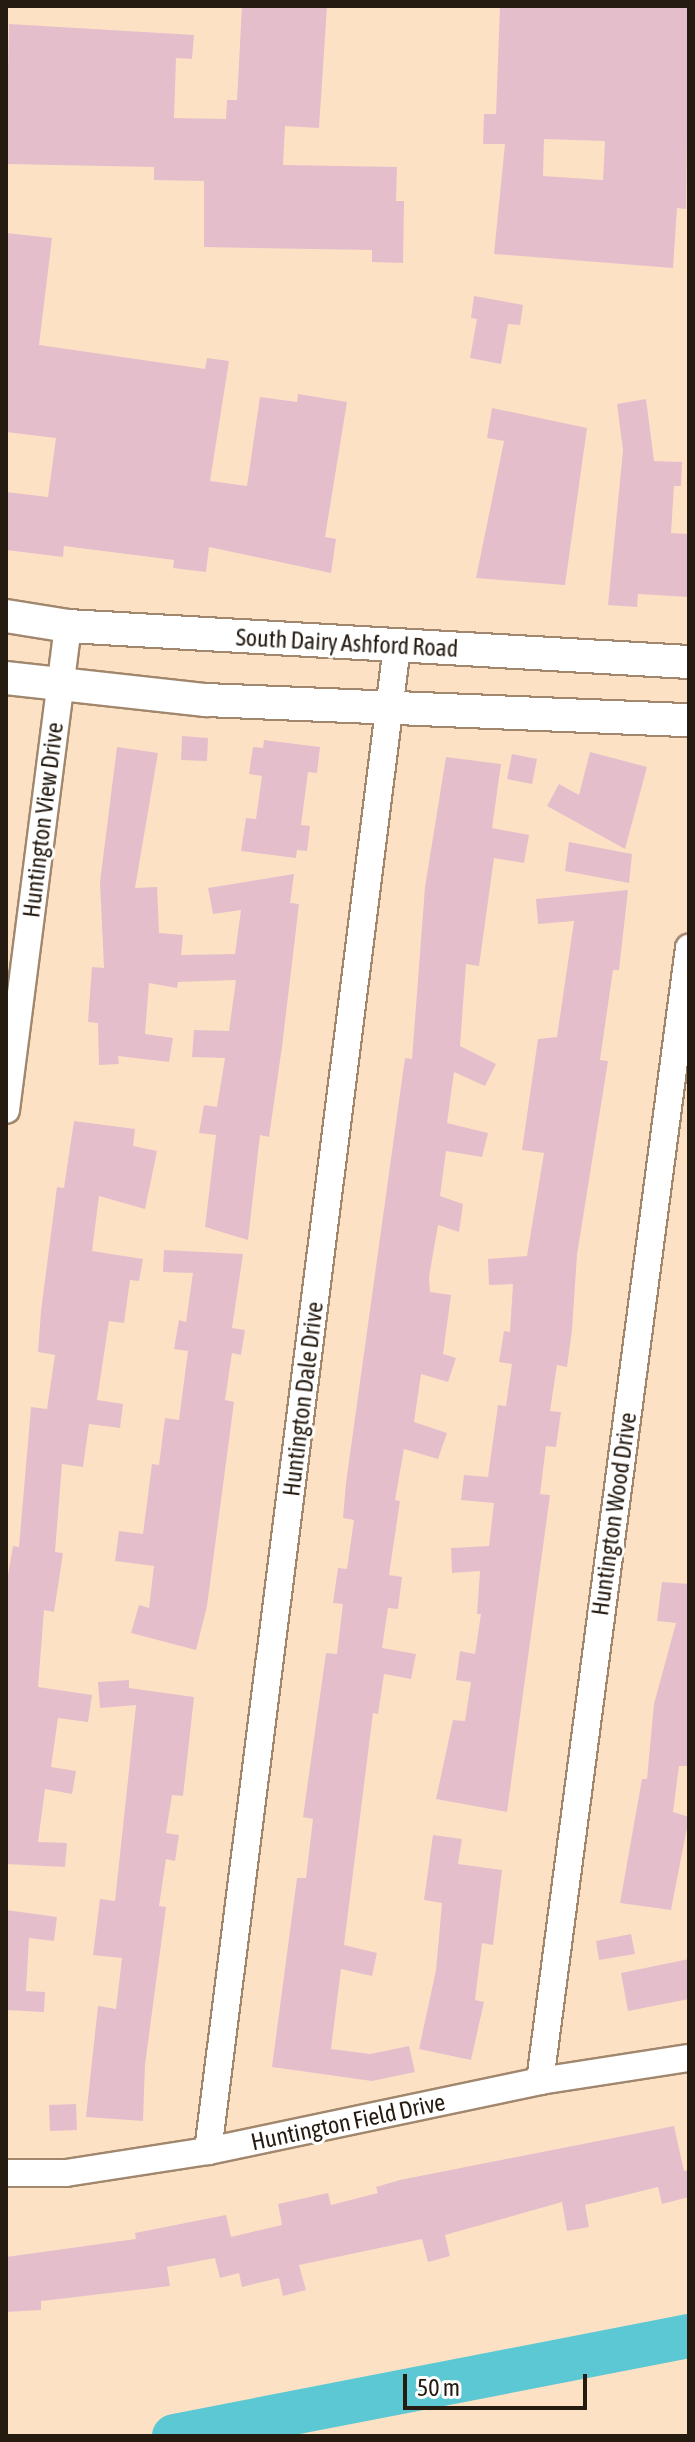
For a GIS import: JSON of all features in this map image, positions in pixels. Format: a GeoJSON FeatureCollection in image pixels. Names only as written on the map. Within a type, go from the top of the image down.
{"type":"FeatureCollection","features":[{"type":"Feature","properties":{"kind":"main road","name":"South Dairy Ashford Road"},"geometry":{"type":"LineString","coordinates":[[6,616],[68,626],[689,662]]}},
{"type":"Feature","properties":{"kind":"main road"},"geometry":{"type":"LineString","coordinates":[[6,678],[206,700],[689,720]]}},
{"type":"Feature","properties":{"kind":"street","name":"Huntington View Drive"},"geometry":{"type":"LineString","coordinates":[[6,1110],[68,626]]}},
{"type":"Feature","properties":{"kind":"street","name":"Huntington Dale Drive"},"geometry":{"type":"LineString","coordinates":[[208,2151],[397,647]]}},
{"type":"Feature","properties":{"kind":"street","name":"Huntington Wood Drive"},"geometry":{"type":"LineString","coordinates":[[540,2081],[689,948]]}},
{"type":"Feature","properties":{"kind":"street","name":"Huntington Field Drive"},"geometry":{"type":"LineString","coordinates":[[6,2173],[66,2173],[208,2151],[540,2081],[689,2058]]}},
{"type":"Feature","properties":{"kind":"building"},"geometry":{"type":"Polygon","coordinates":[[[242,6],[327,6],[319,128],[285,126],[283,165],[397,167],[396,201],[404,201],[403,263],[372,262],[372,250],[204,247],[204,181],[154,180],[154,167],[6,164],[9,24],[194,35],[192,59],[176,58],[174,118],[226,119],[227,100],[237,100],[242,6]]]}},
{"type":"Feature","properties":{"kind":"building"},"geometry":{"type":"Polygon","coordinates":[[[500,6],[689,6],[686,209],[677,208],[673,268],[494,254],[505,144],[483,144],[484,114],[496,114],[500,6]],[[544,139],[543,176],[603,180],[605,141],[544,139]]]}},
{"type":"Feature","properties":{"kind":"building"},"geometry":{"type":"Polygon","coordinates":[[[6,233],[52,238],[39,345],[205,369],[207,358],[229,361],[210,481],[247,486],[260,397],[297,402],[298,394],[347,402],[325,537],[336,539],[331,573],[209,547],[206,572],[173,568],[174,560],[64,546],[63,557],[6,550],[6,492],[48,497],[56,438],[6,432],[6,233]]]}},
{"type":"Feature","properties":{"kind":"building"},"geometry":{"type":"Polygon","coordinates":[[[474,296],[523,305],[520,325],[508,324],[501,364],[470,358],[477,319],[471,318],[474,296]]]}},
{"type":"Feature","properties":{"kind":"building"},"geometry":{"type":"Polygon","coordinates":[[[646,399],[654,461],[682,462],[681,486],[674,486],[671,533],[689,534],[689,597],[638,594],[637,607],[608,605],[623,450],[617,404],[646,399]]]}},
{"type":"Feature","properties":{"kind":"building"},"geometry":{"type":"Polygon","coordinates":[[[492,408],[587,428],[565,585],[476,578],[504,441],[487,438],[492,408]]]}},
{"type":"Feature","properties":{"kind":"building"},"geometry":{"type":"Polygon","coordinates":[[[182,736],[208,738],[207,761],[181,760],[182,736]]]}},
{"type":"Feature","properties":{"kind":"building"},"geometry":{"type":"Polygon","coordinates":[[[264,740],[320,747],[317,773],[308,772],[301,825],[310,826],[307,851],[297,850],[296,858],[241,851],[246,818],[256,819],[262,776],[249,774],[253,747],[263,748],[264,740]]]}},
{"type":"Feature","properties":{"kind":"building"},"geometry":{"type":"Polygon","coordinates":[[[117,747],[158,753],[135,888],[157,887],[159,933],[183,935],[181,955],[235,954],[241,910],[213,914],[208,888],[294,874],[290,903],[299,904],[282,1047],[269,1137],[260,1135],[248,1240],[205,1227],[216,1135],[199,1133],[204,1105],[217,1107],[225,1058],[192,1057],[194,1030],[229,1031],[236,980],[178,982],[177,988],[149,983],[145,1034],[173,1038],[169,1062],[118,1056],[119,1064],[99,1065],[98,1023],[88,1022],[92,967],[104,968],[100,882],[117,747]]]}},
{"type":"Feature","properties":{"kind":"building"},"geometry":{"type":"Polygon","coordinates":[[[590,752],[647,767],[625,849],[547,806],[559,784],[579,795],[590,752]]]}},
{"type":"Feature","properties":{"kind":"building"},"geometry":{"type":"Polygon","coordinates":[[[512,754],[537,759],[532,784],[507,779],[512,754]]]}},
{"type":"Feature","properties":{"kind":"building"},"geometry":{"type":"Polygon","coordinates":[[[446,757],[501,764],[492,828],[529,835],[524,863],[494,858],[479,966],[466,964],[460,1046],[496,1064],[485,1086],[454,1072],[447,1123],[488,1133],[482,1157],[446,1151],[440,1196],[463,1204],[459,1232],[438,1225],[429,1277],[430,1292],[451,1295],[443,1354],[456,1358],[448,1382],[421,1374],[414,1422],[447,1433],[438,1459],[404,1449],[395,1500],[400,1501],[389,1575],[402,1577],[398,1609],[388,1608],[382,1648],[416,1654],[411,1679],[384,1674],[378,1714],[373,1713],[344,1945],[377,1953],[372,1976],[341,1969],[331,2049],[370,2054],[409,2046],[415,2072],[372,2081],[272,2067],[297,1878],[306,1878],[313,1819],[303,1817],[326,1653],[337,1654],[343,1604],[333,1603],[338,1568],[347,1569],[354,1520],[343,1518],[346,1483],[405,1058],[412,1059],[425,887],[446,757]]]}},
{"type":"Feature","properties":{"kind":"building"},"geometry":{"type":"Polygon","coordinates":[[[569,842],[632,854],[629,883],[565,871],[569,842]]]}},
{"type":"Feature","properties":{"kind":"building"},"geometry":{"type":"Polygon","coordinates":[[[628,890],[619,970],[613,970],[600,1060],[608,1061],[577,1255],[567,1367],[557,1365],[550,1411],[561,1412],[556,1447],[546,1446],[540,1494],[550,1495],[507,1812],[436,1799],[453,1720],[465,1721],[471,1682],[456,1680],[460,1651],[475,1654],[481,1614],[477,1614],[480,1571],[452,1573],[451,1548],[489,1546],[494,1503],[461,1500],[464,1475],[488,1477],[498,1405],[506,1406],[512,1364],[499,1362],[504,1331],[510,1332],[513,1284],[489,1285],[488,1259],[527,1256],[544,1153],[522,1150],[538,1039],[557,1037],[574,921],[538,924],[536,899],[628,890]]]}},
{"type":"Feature","properties":{"kind":"building"},"geometry":{"type":"Polygon","coordinates":[[[74,1121],[135,1129],[133,1146],[157,1151],[145,1209],[99,1196],[92,1251],[143,1259],[139,1281],[130,1280],[124,1323],[109,1321],[97,1400],[123,1404],[120,1428],[89,1424],[83,1467],[62,1464],[55,1552],[63,1553],[54,1612],[44,1610],[38,1687],[92,1695],[88,1722],[58,1718],[51,1767],[76,1771],[72,1794],[45,1789],[38,1842],[67,1843],[65,1867],[6,1864],[6,1587],[13,1546],[19,1547],[31,1407],[47,1409],[55,1355],[38,1352],[41,1311],[57,1187],[64,1188],[74,1121]]]}},
{"type":"Feature","properties":{"kind":"building"},"geometry":{"type":"Polygon","coordinates":[[[164,1250],[243,1254],[232,1328],[245,1330],[241,1355],[232,1353],[225,1400],[234,1402],[207,1606],[196,1650],[131,1633],[139,1605],[149,1608],[154,1566],[115,1561],[119,1531],[143,1534],[152,1464],[159,1465],[165,1418],[179,1420],[188,1351],[174,1349],[179,1320],[186,1322],[193,1273],[163,1272],[164,1250]]]}},
{"type":"Feature","properties":{"kind":"building"},"geometry":{"type":"Polygon","coordinates":[[[662,1582],[689,1584],[689,1766],[679,1766],[673,1812],[689,1817],[671,1910],[620,1903],[642,1779],[647,1779],[654,1704],[676,1623],[657,1621],[662,1582]]]}},
{"type":"Feature","properties":{"kind":"building"},"geometry":{"type":"Polygon","coordinates":[[[129,1680],[129,1688],[194,1697],[183,1796],[172,1795],[166,1833],[179,1835],[175,1861],[166,1859],[159,1906],[166,1907],[145,2065],[143,2121],[86,2117],[98,2006],[116,2009],[122,1958],[93,1955],[100,1899],[115,1901],[136,1705],[100,1708],[98,1682],[129,1680]]]}},
{"type":"Feature","properties":{"kind":"building"},"geometry":{"type":"Polygon","coordinates":[[[433,1835],[462,1839],[458,1864],[502,1870],[493,1945],[482,1943],[475,2000],[484,2002],[471,2060],[419,2049],[436,1970],[442,1903],[424,1900],[433,1835]]]}},
{"type":"Feature","properties":{"kind":"building"},"geometry":{"type":"Polygon","coordinates":[[[6,1910],[57,1917],[54,1941],[29,1938],[26,1991],[45,1992],[44,2012],[6,2010],[6,1910]]]}},
{"type":"Feature","properties":{"kind":"building"},"geometry":{"type":"Polygon","coordinates":[[[631,1934],[635,1954],[599,1960],[596,1941],[631,1934]]]}},
{"type":"Feature","properties":{"kind":"building"},"geometry":{"type":"Polygon","coordinates":[[[689,1959],[689,1999],[628,2011],[621,1973],[689,1959]]]}},
{"type":"Feature","properties":{"kind":"building"},"geometry":{"type":"Polygon","coordinates":[[[76,2104],[77,2130],[50,2131],[49,2105],[76,2104]]]}},
{"type":"Feature","properties":{"kind":"building"},"geometry":{"type":"Polygon","coordinates":[[[674,2126],[684,2171],[689,2170],[689,2197],[662,2204],[658,2187],[585,2205],[589,2227],[567,2231],[562,2202],[445,2235],[450,2256],[428,2262],[422,2239],[299,2265],[306,2290],[283,2296],[279,2278],[242,2287],[239,2273],[220,2278],[215,2258],[167,2267],[170,2286],[41,2301],[41,2310],[6,2312],[6,2257],[136,2239],[135,2233],[226,2215],[231,2237],[282,2225],[278,2204],[328,2193],[331,2205],[378,2193],[376,2187],[400,2180],[674,2126]]]}},
{"type":"Feature","properties":{"kind":"waterway"},"geometry":{"type":"LineString","coordinates":[[174,2436],[689,2336]]}}]}
